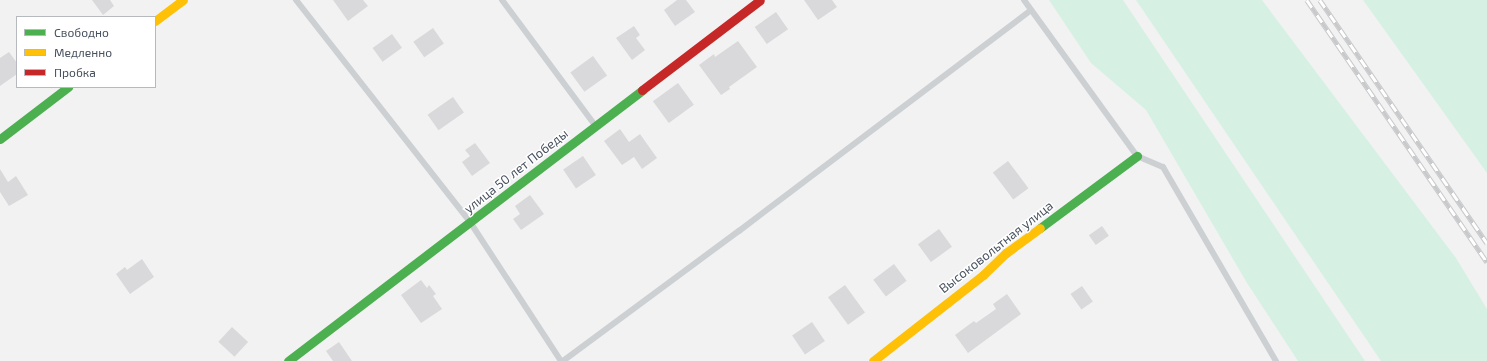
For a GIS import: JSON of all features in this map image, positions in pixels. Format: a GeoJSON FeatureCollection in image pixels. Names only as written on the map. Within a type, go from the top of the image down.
{"type":"FeatureCollection","features":[{"type":"Feature","properties":{"kind":"street"},"geometry":{"type":"LineString","coordinates":[[156,20],[183,0]]}},
{"type":"Feature","properties":{"kind":"street","name":"улица 50 лет Победы"},"geometry":{"type":"LineString","coordinates":[[288,361],[760,0]]}},
{"type":"Feature","properties":{"kind":"street"},"geometry":{"type":"LineString","coordinates":[[0,139],[67,88]]}},
{"type":"Feature","properties":{"kind":"street","name":"Высоковольтная улица"},"geometry":{"type":"LineString","coordinates":[[873,361],[983,275],[1006,253],[1137,156]]}},
{"type":"Feature","properties":{"kind":"lane"},"geometry":{"type":"LineString","coordinates":[[296,0],[470,222],[562,361],[732,236],[1031,10]]}},
{"type":"Feature","properties":{"kind":"lane"},"geometry":{"type":"LineString","coordinates":[[502,0],[596,126]]}},
{"type":"Feature","properties":{"kind":"lane"},"geometry":{"type":"LineString","coordinates":[[1024,0],[1137,156],[1163,167],[1276,361]]}},
{"type":"Feature","properties":{"kind":"green space"},"geometry":{"type":"Polygon","coordinates":[[[1049,0],[1123,0],[1365,361],[1298,361],[1247,283],[1146,110],[1091,63],[1049,0]]]}},
{"type":"Feature","properties":{"kind":"green space"},"geometry":{"type":"Polygon","coordinates":[[[1136,0],[1262,0],[1456,258],[1487,309],[1487,361],[1381,361],[1136,0]]]}},
{"type":"Feature","properties":{"kind":"green space"},"geometry":{"type":"Polygon","coordinates":[[[1363,0],[1487,0],[1487,173],[1363,0]]]}},
{"type":"Feature","properties":{"kind":"building"},"geometry":{"type":"Polygon","coordinates":[[[92,0],[110,0],[114,6],[103,15],[92,0]]]}},
{"type":"Feature","properties":{"kind":"building"},"geometry":{"type":"Polygon","coordinates":[[[333,0],[363,0],[368,6],[348,21],[333,0]]]}},
{"type":"Feature","properties":{"kind":"building"},"geometry":{"type":"Polygon","coordinates":[[[677,0],[686,0],[695,12],[675,26],[664,10],[677,0]]]}},
{"type":"Feature","properties":{"kind":"building"},"geometry":{"type":"Polygon","coordinates":[[[804,0],[832,0],[837,7],[818,20],[804,0]]]}},
{"type":"Feature","properties":{"kind":"building"},"geometry":{"type":"Polygon","coordinates":[[[776,12],[788,29],[767,44],[755,27],[776,12]]]}},
{"type":"Feature","properties":{"kind":"building"},"geometry":{"type":"Polygon","coordinates":[[[634,26],[640,35],[636,38],[645,50],[632,60],[616,38],[634,26]]]}},
{"type":"Feature","properties":{"kind":"building"},"geometry":{"type":"Polygon","coordinates":[[[433,28],[444,44],[424,57],[413,42],[433,28]]]}},
{"type":"Feature","properties":{"kind":"building"},"geometry":{"type":"Polygon","coordinates":[[[392,34],[402,48],[383,62],[373,48],[392,34]]]}},
{"type":"Feature","properties":{"kind":"building"},"geometry":{"type":"Polygon","coordinates":[[[738,41],[757,67],[729,87],[730,89],[721,95],[699,65],[714,54],[715,57],[738,41]]]}},
{"type":"Feature","properties":{"kind":"building"},"geometry":{"type":"Polygon","coordinates":[[[9,52],[16,62],[16,75],[0,86],[0,58],[9,52]]]}},
{"type":"Feature","properties":{"kind":"building"},"geometry":{"type":"Polygon","coordinates":[[[593,56],[607,75],[584,92],[570,72],[593,56]]]}},
{"type":"Feature","properties":{"kind":"building"},"geometry":{"type":"Polygon","coordinates":[[[678,83],[694,105],[669,123],[653,101],[678,83]]]}},
{"type":"Feature","properties":{"kind":"building"},"geometry":{"type":"Polygon","coordinates":[[[453,97],[464,113],[439,130],[428,115],[453,97]]]}},
{"type":"Feature","properties":{"kind":"building"},"geometry":{"type":"Polygon","coordinates":[[[620,129],[629,142],[640,134],[657,158],[642,169],[634,157],[622,165],[604,141],[620,129]]]}},
{"type":"Feature","properties":{"kind":"building"},"geometry":{"type":"Polygon","coordinates":[[[475,143],[490,163],[472,176],[462,162],[470,156],[465,150],[475,143]]]}},
{"type":"Feature","properties":{"kind":"building"},"geometry":{"type":"Polygon","coordinates":[[[583,156],[596,175],[576,188],[563,169],[583,156]]]}},
{"type":"Feature","properties":{"kind":"building"},"geometry":{"type":"Polygon","coordinates":[[[1008,161],[1028,188],[1013,200],[993,172],[1008,161]]]}},
{"type":"Feature","properties":{"kind":"building"},"geometry":{"type":"Polygon","coordinates":[[[0,169],[8,182],[16,176],[28,195],[9,206],[0,192],[0,169]]]}},
{"type":"Feature","properties":{"kind":"building"},"geometry":{"type":"Polygon","coordinates":[[[530,195],[544,214],[521,230],[513,219],[520,214],[515,206],[530,195]]]}},
{"type":"Feature","properties":{"kind":"building"},"geometry":{"type":"Polygon","coordinates":[[[1102,226],[1109,236],[1096,245],[1089,235],[1102,226]]]}},
{"type":"Feature","properties":{"kind":"building"},"geometry":{"type":"Polygon","coordinates":[[[939,229],[952,247],[931,262],[918,244],[939,229]]]}},
{"type":"Feature","properties":{"kind":"building"},"geometry":{"type":"Polygon","coordinates":[[[142,259],[154,277],[130,294],[116,274],[125,267],[127,270],[142,259]]]}},
{"type":"Feature","properties":{"kind":"building"},"geometry":{"type":"Polygon","coordinates":[[[894,264],[907,281],[886,296],[873,280],[894,264]]]}},
{"type":"Feature","properties":{"kind":"building"},"geometry":{"type":"Polygon","coordinates":[[[421,280],[427,288],[429,285],[436,294],[433,296],[442,309],[421,323],[401,295],[421,280]]]}},
{"type":"Feature","properties":{"kind":"building"},"geometry":{"type":"Polygon","coordinates":[[[845,285],[865,313],[848,325],[828,297],[845,285]]]}},
{"type":"Feature","properties":{"kind":"building"},"geometry":{"type":"Polygon","coordinates":[[[1082,286],[1093,302],[1081,310],[1071,294],[1082,286]]]}},
{"type":"Feature","properties":{"kind":"building"},"geometry":{"type":"Polygon","coordinates":[[[1007,294],[1021,314],[968,353],[955,335],[974,321],[976,323],[996,309],[993,304],[1007,294]]]}},
{"type":"Feature","properties":{"kind":"building"},"geometry":{"type":"Polygon","coordinates":[[[812,322],[825,341],[805,354],[792,335],[812,322]]]}},
{"type":"Feature","properties":{"kind":"building"},"geometry":{"type":"Polygon","coordinates":[[[232,327],[248,342],[234,357],[218,342],[232,327]]]}},
{"type":"Feature","properties":{"kind":"building"},"geometry":{"type":"Polygon","coordinates":[[[339,342],[352,361],[333,361],[326,351],[339,342]]]}},
{"type":"Feature","properties":{"kind":"railway"},"geometry":{"type":"LineString","coordinates":[[1307,0],[1487,262]]}},
{"type":"Feature","properties":{"kind":"railway"},"geometry":{"type":"LineString","coordinates":[[1320,0],[1487,243]]}},
{"type":"Feature","properties":{"kind":"traffic: fast"},"geometry":{"type":"LineString","coordinates":[[0,139],[67,88]]}},
{"type":"Feature","properties":{"kind":"traffic: fast"},"geometry":{"type":"LineString","coordinates":[[288,361],[642,90]]}},
{"type":"Feature","properties":{"kind":"traffic: fast"},"geometry":{"type":"LineString","coordinates":[[1040,228],[1137,156]]}},
{"type":"Feature","properties":{"kind":"traffic: slow"},"geometry":{"type":"LineString","coordinates":[[156,20],[183,0]]}},
{"type":"Feature","properties":{"kind":"traffic: slow"},"geometry":{"type":"LineString","coordinates":[[873,361],[983,275],[1006,253],[1040,228]]}},
{"type":"Feature","properties":{"kind":"traffic: jam"},"geometry":{"type":"LineString","coordinates":[[642,90],[760,0]]}}]}
